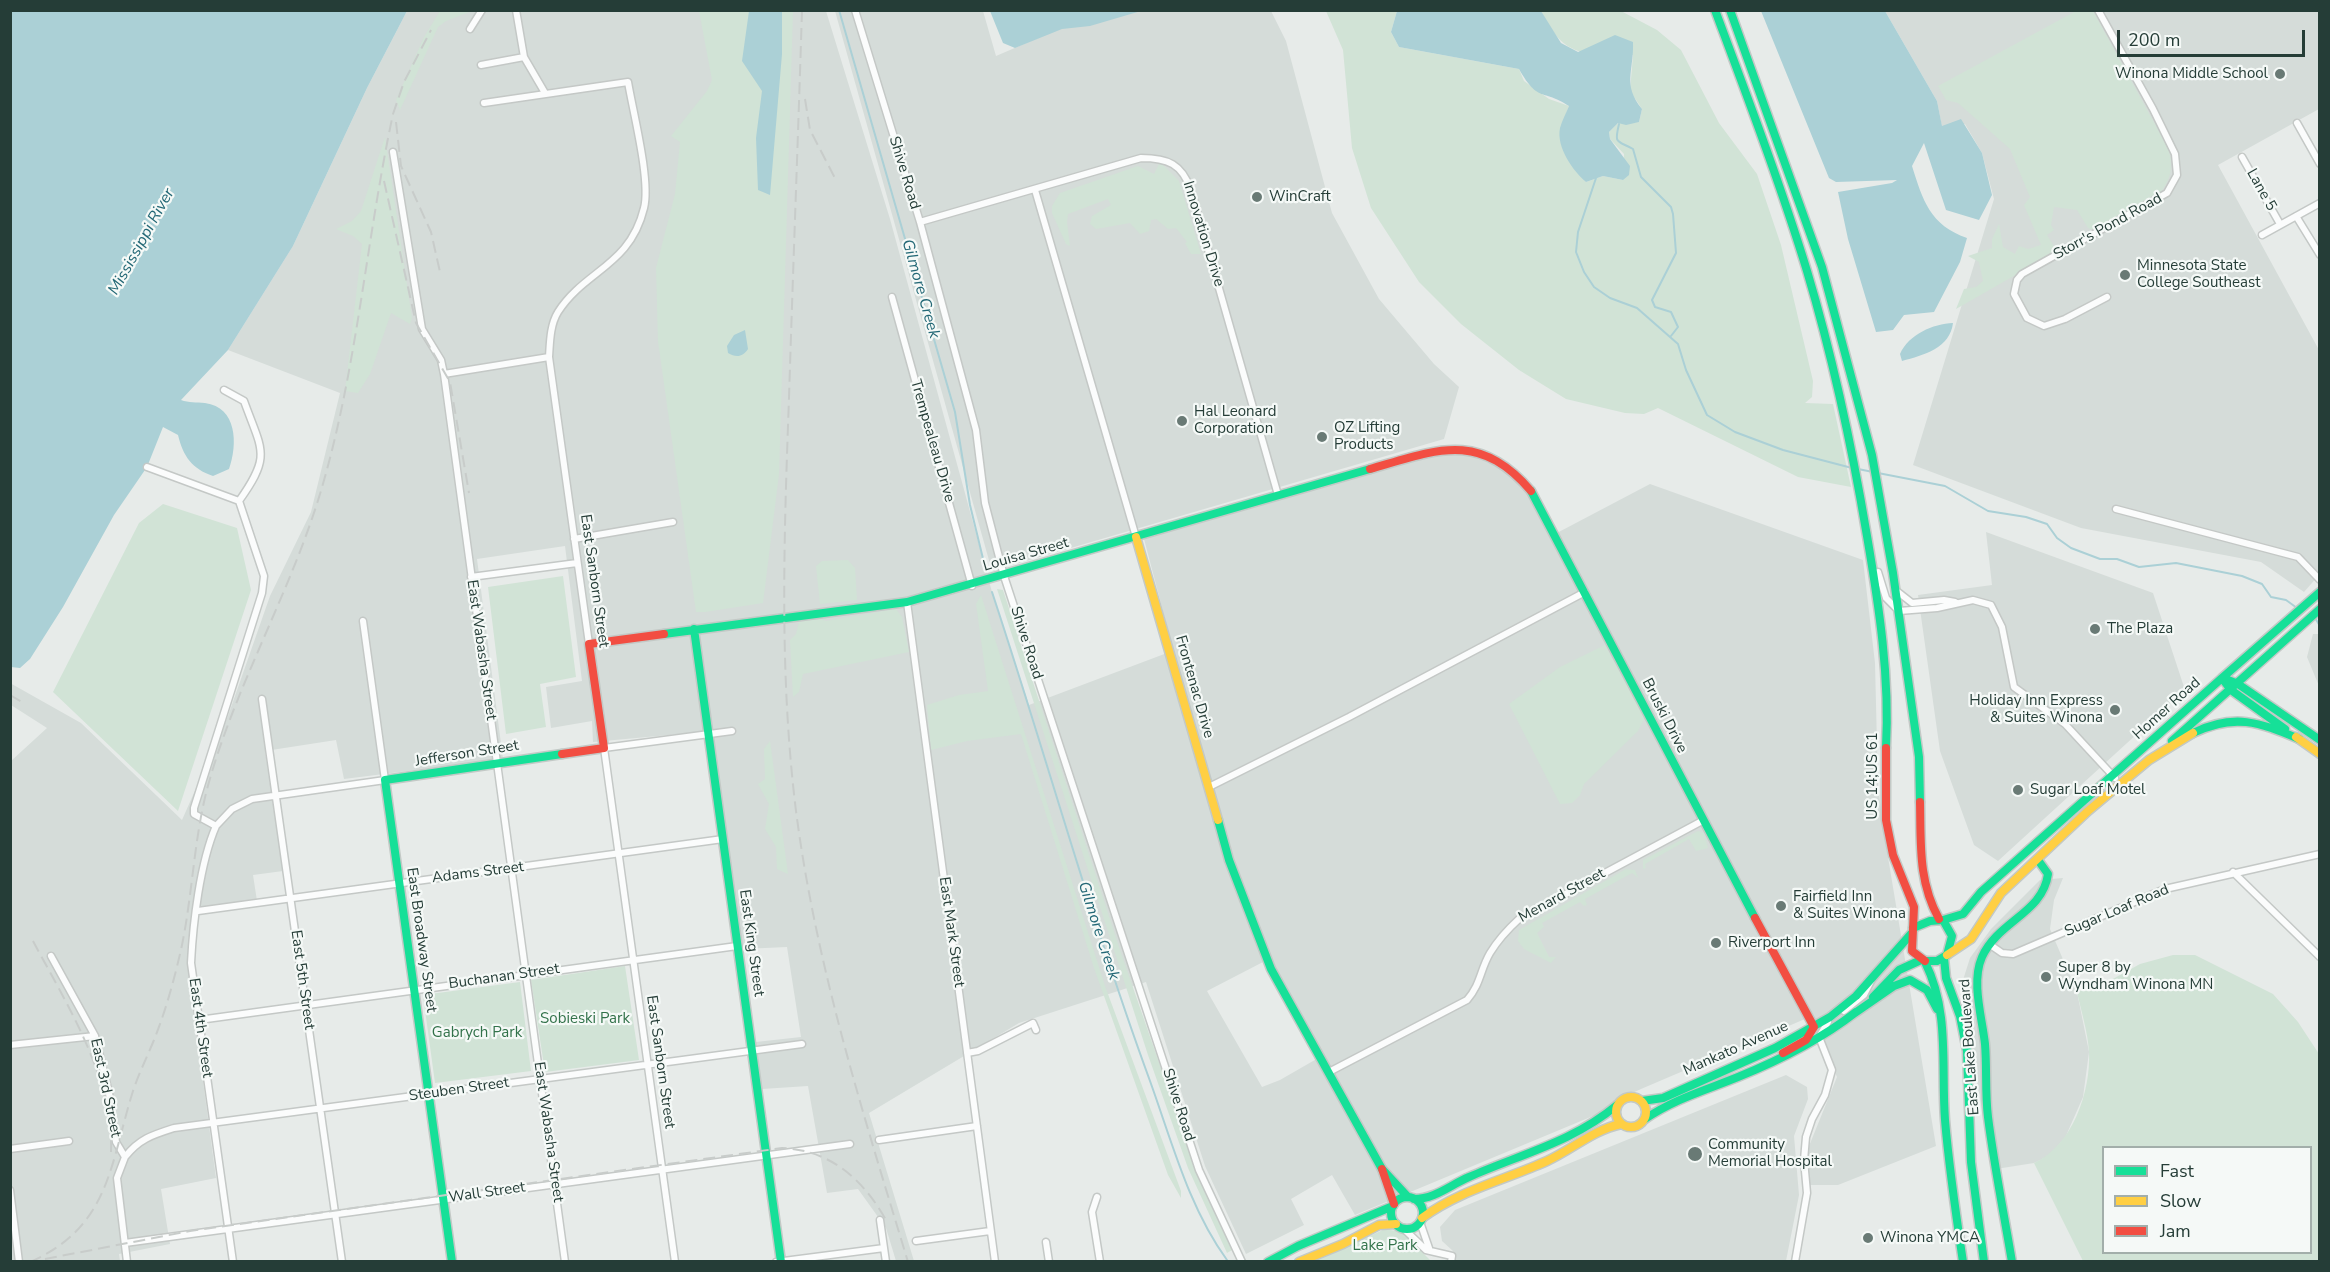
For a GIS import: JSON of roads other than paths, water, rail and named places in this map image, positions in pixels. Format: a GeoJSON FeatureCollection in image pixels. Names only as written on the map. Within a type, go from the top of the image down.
{"type":"FeatureCollection","features":[{"type":"Feature","properties":{"kind":"main road","name":"US 14;US 61"},"geometry":{"type":"LineString","coordinates":[[1715,10],[1795,233],[1852,454],[1868,545],[1886,690],[1885,816],[1895,865],[1914,908],[1912,948],[1923,961],[1941,1003],[1945,1042],[1944,1096],[1947,1138],[1963,1262]]}},
{"type":"Feature","properties":{"kind":"main road"},"geometry":{"type":"LineString","coordinates":[[1730,10],[1822,267],[1872,455],[1896,588],[1918,757],[1921,872],[1928,899],[1952,936],[1946,956],[1946,978],[1960,1016],[1967,1051],[1971,1162],[1984,1262]]}},
{"type":"Feature","properties":{"kind":"main road","name":"Louisa Street"},"geometry":{"type":"LineString","coordinates":[[589,644],[907,602],[972,586],[1437,450],[1462,448]]}},
{"type":"Feature","properties":{"kind":"main road","name":"Bruski Drive"},"geometry":{"type":"LineString","coordinates":[[1462,448],[1484,454],[1519,475],[1537,498],[1702,821],[1814,1027]]}},
{"type":"Feature","properties":{"kind":"main road","name":"Frontenac Drive"},"geometry":{"type":"LineString","coordinates":[[1136,537],[1229,860],[1270,969],[1382,1169],[1393,1205]]}},
{"type":"Feature","properties":{"kind":"main road","name":"Homer Road"},"geometry":{"type":"LineString","coordinates":[[1941,920],[1963,914],[1981,892],[2317,595]]}},
{"type":"Feature","properties":{"kind":"main road","name":"Homer Road"},"geometry":{"type":"LineString","coordinates":[[1946,956],[1956,952],[1974,936],[1998,896],[2238,684],[2319,609]]}},
{"type":"Feature","properties":{"kind":"main road","name":"East King Street"},"geometry":{"type":"LineString","coordinates":[[694,629],[781,1261]]}},
{"type":"Feature","properties":{"kind":"main road","name":"East Sanborn Street"},"geometry":{"type":"LineString","coordinates":[[589,644],[604,748]]}},
{"type":"Feature","properties":{"kind":"main road"},"geometry":{"type":"LineString","coordinates":[[2222,678],[2238,684],[2319,740]]}},
{"type":"Feature","properties":{"kind":"main road"},"geometry":{"type":"LineString","coordinates":[[2222,678],[2231,690],[2319,754]]}},
{"type":"Feature","properties":{"kind":"main road"},"geometry":{"type":"LineString","coordinates":[[2158,753],[2210,725],[2233,720],[2260,722],[2299,739]]}},
{"type":"Feature","properties":{"kind":"main road","name":"Jefferson Street"},"geometry":{"type":"LineString","coordinates":[[385,780],[604,748]]}},
{"type":"Feature","properties":{"kind":"main road","name":"East Broadway Street"},"geometry":{"type":"LineString","coordinates":[[385,780],[452,1262]]}},
{"type":"Feature","properties":{"kind":"main road","name":"East Lake Boulevard"},"geometry":{"type":"LineString","coordinates":[[2012,1262],[1988,1116],[1984,1033],[1977,987],[1978,967],[1989,944],[1999,931],[2034,903],[2046,890],[2048,874],[2038,860]]}},
{"type":"Feature","properties":{"kind":"main road"},"geometry":{"type":"LineString","coordinates":[[1912,931],[1941,920]]}},
{"type":"Feature","properties":{"kind":"main road","name":"Mankato Avenue"},"geometry":{"type":"LineString","coordinates":[[1617,1105],[1629,1097],[1642,1101],[1663,1098],[1765,1053],[1814,1027],[1847,1004],[1872,978],[1896,946],[1912,931]]}},
{"type":"Feature","properties":{"kind":"main road"},"geometry":{"type":"LineString","coordinates":[[1923,961],[1936,962],[1946,956]]}},
{"type":"Feature","properties":{"kind":"main road","name":"Mankato Avenue"},"geometry":{"type":"LineString","coordinates":[[1299,1262],[1343,1244],[1379,1225],[1412,1227],[1453,1198],[1543,1163],[1601,1130],[1621,1124],[1634,1127],[1677,1100],[1766,1065],[1819,1037],[1852,1015],[1899,970],[1923,961]]}},
{"type":"Feature","properties":{"kind":"main road"},"geometry":{"type":"LineString","coordinates":[[1852,1015],[1868,1007],[1894,985],[1913,981],[1923,986],[1930,994],[1945,1042]]}},
{"type":"Feature","properties":{"kind":"main road"},"geometry":{"type":"LineString","coordinates":[[1766,1065],[1806,1040],[1814,1027]]}},
{"type":"Feature","properties":{"kind":"main road"},"geometry":{"type":"LineString","coordinates":[[1642,1101],[1646,1109],[1645,1119]]}},
{"type":"Feature","properties":{"kind":"main road"},"geometry":{"type":"LineString","coordinates":[[1617,1105],[1616,1115],[1621,1124]]}},
{"type":"Feature","properties":{"kind":"main road"},"geometry":{"type":"LineString","coordinates":[[1268,1262],[1293,1247],[1361,1222],[1393,1205],[1411,1198],[1432,1197],[1471,1177],[1564,1142],[1592,1126],[1617,1105]]}},
{"type":"Feature","properties":{"kind":"main road","name":"Frontenac Drive"},"geometry":{"type":"LineString","coordinates":[[1382,1169],[1411,1198]]}},
{"type":"Feature","properties":{"kind":"main road"},"geometry":{"type":"LineString","coordinates":[[1411,1198],[1421,1207],[1421,1220]]}},
{"type":"Feature","properties":{"kind":"main road"},"geometry":{"type":"LineString","coordinates":[[1393,1205],[1391,1216],[1400,1226]]}},
{"type":"Feature","properties":{"kind":"street"},"geometry":{"type":"LineString","coordinates":[[470,29],[482,10]]}},
{"type":"Feature","properties":{"kind":"street"},"geometry":{"type":"LineString","coordinates":[[516,10],[524,57],[545,93]]}},
{"type":"Feature","properties":{"kind":"street","name":"Shive Road"},"geometry":{"type":"LineString","coordinates":[[855,10],[920,222],[976,430],[986,503],[1004,576],[1199,1170],[1242,1262]]}},
{"type":"Feature","properties":{"kind":"street","name":"Storr's Pond Road"},"geometry":{"type":"LineString","coordinates":[[2098,10],[2153,109],[2175,154],[2176,175],[2167,193],[2022,274],[2015,285],[2014,294],[2027,318],[2044,326],[2065,319],[2107,297]]}},
{"type":"Feature","properties":{"kind":"street"},"geometry":{"type":"LineString","coordinates":[[481,65],[524,57]]}},
{"type":"Feature","properties":{"kind":"street","name":"East Sanborn Street"},"geometry":{"type":"LineString","coordinates":[[484,103],[628,82],[645,183],[645,207],[634,235],[621,255],[579,290],[558,313],[551,332],[549,357],[589,644]]}},
{"type":"Feature","properties":{"kind":"street"},"geometry":{"type":"LineString","coordinates":[[2297,123],[2319,164]]}},
{"type":"Feature","properties":{"kind":"street","name":"East Wabasha Street"},"geometry":{"type":"LineString","coordinates":[[393,152],[422,329],[441,360],[444,374],[565,1262]]}},
{"type":"Feature","properties":{"kind":"street","name":"Lane 5"},"geometry":{"type":"LineString","coordinates":[[2242,157],[2280,224]]}},
{"type":"Feature","properties":{"kind":"street","name":"Innovation Drive"},"geometry":{"type":"LineString","coordinates":[[920,222],[1141,158],[1168,160],[1179,167],[1191,190],[1278,495]]}},
{"type":"Feature","properties":{"kind":"street","name":"Frontenac Drive"},"geometry":{"type":"LineString","coordinates":[[1035,190],[1136,537]]}},
{"type":"Feature","properties":{"kind":"street"},"geometry":{"type":"LineString","coordinates":[[2262,235],[2319,203]]}},
{"type":"Feature","properties":{"kind":"street"},"geometry":{"type":"LineString","coordinates":[[2296,216],[2319,255]]}},
{"type":"Feature","properties":{"kind":"street","name":"Trempealeau Drive"},"geometry":{"type":"LineString","coordinates":[[892,297],[972,586]]}},
{"type":"Feature","properties":{"kind":"street"},"geometry":{"type":"LineString","coordinates":[[444,374],[549,357]]}},
{"type":"Feature","properties":{"kind":"street"},"geometry":{"type":"LineString","coordinates":[[224,390],[244,400],[262,456],[259,471],[239,501]]}},
{"type":"Feature","properties":{"kind":"street"},"geometry":{"type":"LineString","coordinates":[[147,467],[239,501]]}},
{"type":"Feature","properties":{"kind":"street"},"geometry":{"type":"LineString","coordinates":[[216,826],[194,814],[194,808],[262,593],[264,576],[239,501]]}},
{"type":"Feature","properties":{"kind":"street"},"geometry":{"type":"LineString","coordinates":[[2116,509],[2298,557],[2319,580]]}},
{"type":"Feature","properties":{"kind":"street"},"geometry":{"type":"LineString","coordinates":[[574,539],[673,522]]}},
{"type":"Feature","properties":{"kind":"street"},"geometry":{"type":"LineString","coordinates":[[1868,545],[1874,556],[1886,598],[1890,606],[1899,611],[1937,608],[1955,602],[1980,600],[1991,605],[2002,627],[2014,687],[2066,724],[2121,785]]}},
{"type":"Feature","properties":{"kind":"street"},"geometry":{"type":"LineString","coordinates":[[471,577],[578,563]]}},
{"type":"Feature","properties":{"kind":"street"},"geometry":{"type":"LineString","coordinates":[[1896,588],[1902,597],[1912,603],[1944,600],[1955,602]]}},
{"type":"Feature","properties":{"kind":"street"},"geometry":{"type":"LineString","coordinates":[[1209,787],[1348,717],[1585,592]]}},
{"type":"Feature","properties":{"kind":"street","name":"East Mark Street"},"geometry":{"type":"LineString","coordinates":[[907,602],[994,1262]]}},
{"type":"Feature","properties":{"kind":"street","name":"East Broadway Street"},"geometry":{"type":"LineString","coordinates":[[363,621],[385,780]]}},
{"type":"Feature","properties":{"kind":"street","name":"East 5th Street"},"geometry":{"type":"LineString","coordinates":[[262,699],[342,1262]]}},
{"type":"Feature","properties":{"kind":"street","name":"Jefferson Street"},"geometry":{"type":"LineString","coordinates":[[604,748],[732,731]]}},
{"type":"Feature","properties":{"kind":"street","name":"East Sanborn Street"},"geometry":{"type":"LineString","coordinates":[[604,748],[646,1066],[675,1262]]}},
{"type":"Feature","properties":{"kind":"street","name":"Jefferson Street"},"geometry":{"type":"LineString","coordinates":[[216,826],[232,809],[252,799],[385,780]]}},
{"type":"Feature","properties":{"kind":"street","name":"Menard Street"},"geometry":{"type":"LineString","coordinates":[[1329,1072],[1467,1000],[1478,987],[1490,953],[1506,930],[1519,919],[1702,821]]}},
{"type":"Feature","properties":{"kind":"street","name":"East 4th Street"},"geometry":{"type":"LineString","coordinates":[[216,826],[206,854],[191,963],[233,1262]]}},
{"type":"Feature","properties":{"kind":"street","name":"Adams Street"},"geometry":{"type":"LineString","coordinates":[[198,911],[723,839]]}},
{"type":"Feature","properties":{"kind":"street","name":"Sugar Loaf Road"},"geometry":{"type":"LineString","coordinates":[[1989,944],[2002,953],[2013,954],[2165,889],[2319,854]]}},
{"type":"Feature","properties":{"kind":"street"},"geometry":{"type":"LineString","coordinates":[[2233,872],[2319,957]]}},
{"type":"Feature","properties":{"kind":"street","name":"Buchanan Street"},"geometry":{"type":"LineString","coordinates":[[199,1020],[525,973],[738,946]]}},
{"type":"Feature","properties":{"kind":"street","name":"East 3rd Street"},"geometry":{"type":"LineString","coordinates":[[51,956],[95,1036],[109,1093],[116,1142],[125,1157],[117,1178],[127,1262]]}},
{"type":"Feature","properties":{"kind":"street"},"geometry":{"type":"LineString","coordinates":[[1795,1262],[1807,1193],[1804,1160],[1806,1137],[1825,1095],[1832,1070],[1819,1037],[1827,1023],[1864,995],[1872,978]]}},
{"type":"Feature","properties":{"kind":"street"},"geometry":{"type":"LineString","coordinates":[[967,1053],[978,1051],[1033,1023],[1036,1030]]}},
{"type":"Feature","properties":{"kind":"street"},"geometry":{"type":"LineString","coordinates":[[10,1045],[95,1036]]}},
{"type":"Feature","properties":{"kind":"street","name":"Steuben Street"},"geometry":{"type":"LineString","coordinates":[[125,1157],[135,1143],[148,1136],[213,1122],[802,1044]]}},
{"type":"Feature","properties":{"kind":"street"},"geometry":{"type":"LineString","coordinates":[[879,1140],[977,1126]]}},
{"type":"Feature","properties":{"kind":"street"},"geometry":{"type":"LineString","coordinates":[[10,1149],[69,1141]]}},
{"type":"Feature","properties":{"kind":"street","name":"Wall Street"},"geometry":{"type":"LineString","coordinates":[[124,1243],[850,1144]]}},
{"type":"Feature","properties":{"kind":"street"},"geometry":{"type":"LineString","coordinates":[[10,1190],[19,1262]]}},
{"type":"Feature","properties":{"kind":"street"},"geometry":{"type":"LineString","coordinates":[[1096,1197],[1092,1212],[1100,1262]]}},
{"type":"Feature","properties":{"kind":"street"},"geometry":{"type":"LineString","coordinates":[[880,1220],[886,1262]]}},
{"type":"Feature","properties":{"kind":"street"},"geometry":{"type":"LineString","coordinates":[[1421,1220],[1430,1251]]}},
{"type":"Feature","properties":{"kind":"street"},"geometry":{"type":"LineString","coordinates":[[1400,1226],[1430,1251],[1452,1256],[1451,1262]]}},
{"type":"Feature","properties":{"kind":"street"},"geometry":{"type":"LineString","coordinates":[[915,1241],[990,1231]]}},
{"type":"Feature","properties":{"kind":"street"},"geometry":{"type":"LineString","coordinates":[[1046,1242],[1049,1262]]}},
{"type":"Feature","properties":{"kind":"street"},"geometry":{"type":"LineString","coordinates":[[776,1262],[884,1248]]}},
{"type":"Feature","properties":{"kind":"water"},"geometry":{"type":"Polygon","coordinates":[[[990,10],[1141,11],[1090,26],[1062,29],[1015,48],[1003,43],[990,10]]]}},
{"type":"Feature","properties":{"kind":"water","name":"Mississippi River"},"geometry":{"type":"Polygon","coordinates":[[[11,11],[407,11],[367,88],[293,246],[228,350],[181,400],[205,403],[224,411],[229,419],[234,438],[229,469],[213,476],[199,470],[186,455],[178,435],[163,427],[147,467],[114,515],[63,607],[30,659],[20,668],[11,667],[11,11]]]}},
{"type":"Feature","properties":{"kind":"water"},"geometry":{"type":"Polygon","coordinates":[[[749,11],[782,11],[782,54],[770,195],[758,190],[756,138],[762,91],[742,61],[749,11]]]}},
{"type":"Feature","properties":{"kind":"water"},"geometry":{"type":"Polygon","coordinates":[[[1397,11],[1541,11],[1561,43],[1578,52],[1615,35],[1633,42],[1630,77],[1632,92],[1642,109],[1639,122],[1626,125],[1618,123],[1609,132],[1610,139],[1630,166],[1629,175],[1623,180],[1603,176],[1586,182],[1581,177],[1563,151],[1559,135],[1569,106],[1536,91],[1519,69],[1399,47],[1391,32],[1397,11]]]}},
{"type":"Feature","properties":{"kind":"water"},"geometry":{"type":"Polygon","coordinates":[[[1761,11],[1885,11],[1937,101],[1942,126],[1961,119],[1982,153],[1992,195],[1979,220],[1946,210],[1924,143],[1912,166],[1924,201],[1936,219],[1954,233],[1967,238],[1960,262],[1934,312],[1904,315],[1893,330],[1876,332],[1848,239],[1838,192],[1892,183],[1897,180],[1836,182],[1829,178],[1761,11]]]}},
{"type":"Feature","properties":{"kind":"water"},"geometry":{"type":"Polygon","coordinates":[[[1953,323],[1947,339],[1935,349],[1902,361],[1900,354],[1915,336],[1938,325],[1953,323]]]}},
{"type":"Feature","properties":{"kind":"water"},"geometry":{"type":"Polygon","coordinates":[[[745,330],[748,349],[746,352],[739,356],[728,353],[727,346],[734,335],[745,330]]]}},
{"type":"Feature","properties":{"kind":"waterway","name":"Gilmore Creek"},"geometry":{"type":"LineString","coordinates":[[839,10],[955,412],[970,505],[986,571]]}},
{"type":"Feature","properties":{"kind":"waterway"},"geometry":{"type":"LineString","coordinates":[[1619,124],[1618,141],[1633,149],[1641,177],[1671,207],[1673,214],[1676,253],[1652,300],[1655,307],[1671,312],[1678,327],[1671,336]]}},
{"type":"Feature","properties":{"kind":"waterway"},"geometry":{"type":"LineString","coordinates":[[1596,178],[1578,232],[1576,252],[1584,272],[1594,287],[1610,298],[1637,308],[1678,344],[1686,370],[1707,415],[1735,432],[1783,450],[1852,468]]}},
{"type":"Feature","properties":{"kind":"waterway"},"geometry":{"type":"LineString","coordinates":[[1858,469],[1873,472]]}},
{"type":"Feature","properties":{"kind":"waterway"},"geometry":{"type":"LineString","coordinates":[[1878,473],[1945,486],[1988,511],[2026,517],[2047,524],[2057,538],[2071,548],[2100,559],[2117,559],[2139,567],[2176,563],[2242,576],[2262,584],[2271,597],[2286,600],[2297,608]]}},
{"type":"Feature","properties":{"kind":"waterway","name":"Gilmore Creek"},"geometry":{"type":"LineString","coordinates":[[992,592],[1088,899],[1174,1151],[1202,1219],[1227,1260]]}},
{"type":"Feature","properties":{"kind":"waterway"},"geometry":{"type":"LineString","coordinates":[[2315,618],[2320,626]]}},
{"type":"Feature","properties":{"kind":"railway"},"geometry":{"type":"LineString","coordinates":[[802,10],[784,605],[791,760],[805,869],[828,983],[858,1095],[908,1262]]}},
{"type":"Feature","properties":{"kind":"railway"},"geometry":{"type":"LineString","coordinates":[[30,1262],[56,1248],[77,1231],[92,1212],[103,1191],[133,1091],[162,1017],[182,945],[200,822],[209,782],[234,709],[294,567],[320,494],[343,400],[393,114],[404,82],[431,30]]}},
{"type":"Feature","properties":{"kind":"railway"},"geometry":{"type":"LineString","coordinates":[[805,99],[810,130],[836,180]]}},
{"type":"Feature","properties":{"kind":"railway"},"geometry":{"type":"LineString","coordinates":[[396,122],[401,166],[431,232],[440,272]]}},
{"type":"Feature","properties":{"kind":"railway"},"geometry":{"type":"LineString","coordinates":[[384,181],[416,323],[450,382],[469,493]]}},
{"type":"Feature","properties":{"kind":"railway"},"geometry":{"type":"LineString","coordinates":[[10,695],[22,702]]}},
{"type":"Feature","properties":{"kind":"railway"},"geometry":{"type":"LineString","coordinates":[[33,941],[73,1015],[96,1069],[105,1097],[110,1124],[111,1152]]}},
{"type":"Feature","properties":{"kind":"railway"},"geometry":{"type":"LineString","coordinates":[[45,1259],[190,1231],[782,1148],[815,1154],[843,1169],[867,1192],[886,1220]]}},
{"type":"Feature","properties":{"kind":"place","name":"Winona Middle School"},"geometry":{"type":"Point","coordinates":[2280,74]}},
{"type":"Feature","properties":{"kind":"place","name":"WinCraft"},"geometry":{"type":"Point","coordinates":[1257,197]}},
{"type":"Feature","properties":{"kind":"place","name":"Minnesota State College Southeast"},"geometry":{"type":"Point","coordinates":[2125,275]}},
{"type":"Feature","properties":{"kind":"place","name":"Hal Leonard Corporation"},"geometry":{"type":"Point","coordinates":[1182,421]}},
{"type":"Feature","properties":{"kind":"place","name":"OZ Lifting Products"},"geometry":{"type":"Point","coordinates":[1322,437]}},
{"type":"Feature","properties":{"kind":"place","name":"The Plaza"},"geometry":{"type":"Point","coordinates":[2095,629]}},
{"type":"Feature","properties":{"kind":"place","name":"Holiday Inn Express & Suites Winona"},"geometry":{"type":"Point","coordinates":[2115,710]}},
{"type":"Feature","properties":{"kind":"place","name":"Sugar Loaf Motel"},"geometry":{"type":"Point","coordinates":[2018,790]}},
{"type":"Feature","properties":{"kind":"place","name":"Fairfield Inn & Suites Winona"},"geometry":{"type":"Point","coordinates":[1781,906]}},
{"type":"Feature","properties":{"kind":"place","name":"Riverport Inn"},"geometry":{"type":"Point","coordinates":[1716,943]}},
{"type":"Feature","properties":{"kind":"place","name":"Super 8 by Wyndham Winona MN"},"geometry":{"type":"Point","coordinates":[2046,977]}},
{"type":"Feature","properties":{"kind":"place","name":"Community Memorial Hospital"},"geometry":{"type":"Point","coordinates":[1695,1154]}},
{"type":"Feature","properties":{"kind":"place","name":"Winona YMCA"},"geometry":{"type":"Point","coordinates":[1868,1238]}},
{"type":"Feature","properties":{"kind":"park label","name":"Sobieski Park"},"geometry":{"type":"Point","coordinates":[585,1019]}},
{"type":"Feature","properties":{"kind":"park label","name":"Gabrych Park"},"geometry":{"type":"Point","coordinates":[477,1033]}},
{"type":"Feature","properties":{"kind":"park label","name":"Lake Park"},"geometry":{"type":"Point","coordinates":[1385,1246]}}]}
